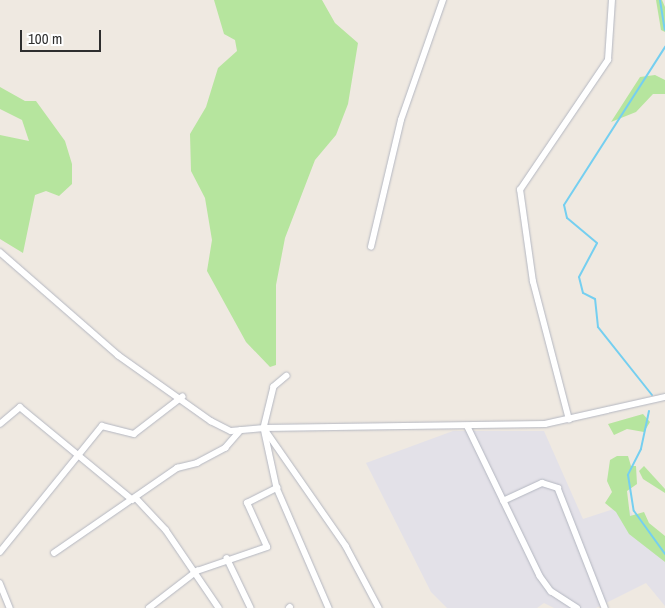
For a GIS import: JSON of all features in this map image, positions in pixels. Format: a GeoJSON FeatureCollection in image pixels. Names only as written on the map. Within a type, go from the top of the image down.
{"type":"FeatureCollection","features":[{"type":"Feature","properties":{"kind":"street"},"geometry":{"type":"LineString","coordinates":[[371,247],[399,129],[443,0]]}},
{"type":"Feature","properties":{"kind":"street"},"geometry":{"type":"LineString","coordinates":[[569,420],[533,282],[520,190],[537,157],[608,60],[612,0]]}},
{"type":"Feature","properties":{"kind":"street"},"geometry":{"type":"LineString","coordinates":[[0,252],[118,355],[182,397],[211,421],[240,431],[264,428],[468,427],[569,420],[665,397]]}},
{"type":"Feature","properties":{"kind":"street"},"geometry":{"type":"LineString","coordinates":[[287,376],[274,388],[264,428],[277,488],[329,608]]}},
{"type":"Feature","properties":{"kind":"street"},"geometry":{"type":"LineString","coordinates":[[0,552],[79,458],[102,426],[134,434],[182,397]]}},
{"type":"Feature","properties":{"kind":"street"},"geometry":{"type":"LineString","coordinates":[[0,424],[20,407],[79,458],[134,499],[197,571],[219,608]]}},
{"type":"Feature","properties":{"kind":"street"},"geometry":{"type":"LineString","coordinates":[[468,427],[540,576],[551,591],[578,608]]}},
{"type":"Feature","properties":{"kind":"street"},"geometry":{"type":"LineString","coordinates":[[264,428],[346,546],[379,608]]}},
{"type":"Feature","properties":{"kind":"street"},"geometry":{"type":"LineString","coordinates":[[54,552],[177,468],[197,463],[225,448],[240,431]]}},
{"type":"Feature","properties":{"kind":"street"},"geometry":{"type":"LineString","coordinates":[[503,501],[542,483],[558,488],[605,608]]}},
{"type":"Feature","properties":{"kind":"street"},"geometry":{"type":"LineString","coordinates":[[149,608],[197,571],[227,558],[267,547],[247,504],[277,488]]}},
{"type":"Feature","properties":{"kind":"street"},"geometry":{"type":"LineString","coordinates":[[227,558],[252,608]]}},
{"type":"Feature","properties":{"kind":"street"},"geometry":{"type":"LineString","coordinates":[[0,583],[10,608]]}},
{"type":"Feature","properties":{"kind":"shaded area"},"geometry":{"type":"Polygon","coordinates":[[[453,431],[544,431],[583,519],[626,505],[665,562],[665,606],[646,583],[596,608],[554,608],[544,603],[537,608],[447,608],[431,592],[366,463],[453,431]]]}},
{"type":"Feature","properties":{"kind":"green space"},"geometry":{"type":"Polygon","coordinates":[[[214,0],[322,0],[335,23],[358,43],[348,104],[336,135],[315,160],[285,238],[276,285],[276,365],[270,367],[246,342],[207,271],[212,240],[205,198],[191,171],[190,134],[206,107],[218,68],[237,51],[235,40],[224,34],[214,0]]]}},
{"type":"Feature","properties":{"kind":"green space"},"geometry":{"type":"Polygon","coordinates":[[[656,0],[662,0],[665,7],[665,32],[661,30],[656,0]]]}},
{"type":"Feature","properties":{"kind":"green space"},"geometry":{"type":"Polygon","coordinates":[[[655,75],[665,80],[665,94],[653,94],[636,112],[611,122],[640,77],[655,75]]]}},
{"type":"Feature","properties":{"kind":"green space"},"geometry":{"type":"Polygon","coordinates":[[[0,87],[25,101],[36,101],[65,141],[72,164],[72,184],[59,196],[46,191],[35,195],[23,253],[0,239],[0,135],[29,141],[22,120],[0,109],[0,87]]]}},
{"type":"Feature","properties":{"kind":"green space"},"geometry":{"type":"Polygon","coordinates":[[[643,414],[650,422],[644,432],[627,429],[614,435],[608,424],[643,414]]]}},
{"type":"Feature","properties":{"kind":"green space"},"geometry":{"type":"Polygon","coordinates":[[[617,456],[628,456],[631,466],[636,466],[637,484],[627,491],[630,516],[644,512],[649,523],[665,536],[665,562],[629,534],[616,512],[605,503],[612,492],[607,481],[610,460],[617,456]]]}},
{"type":"Feature","properties":{"kind":"green space"},"geometry":{"type":"Polygon","coordinates":[[[644,466],[665,489],[665,493],[643,479],[639,471],[644,466]]]}},
{"type":"Feature","properties":{"kind":"waterway"},"geometry":{"type":"LineString","coordinates":[[660,0],[665,30]]}},
{"type":"Feature","properties":{"kind":"waterway"},"geometry":{"type":"LineString","coordinates":[[652,395],[598,327],[595,299],[583,293],[579,277],[597,243],[567,218],[564,205],[665,47]]}},
{"type":"Feature","properties":{"kind":"waterway"},"geometry":{"type":"LineString","coordinates":[[649,411],[641,449],[628,475],[634,511],[665,554]]}}]}
